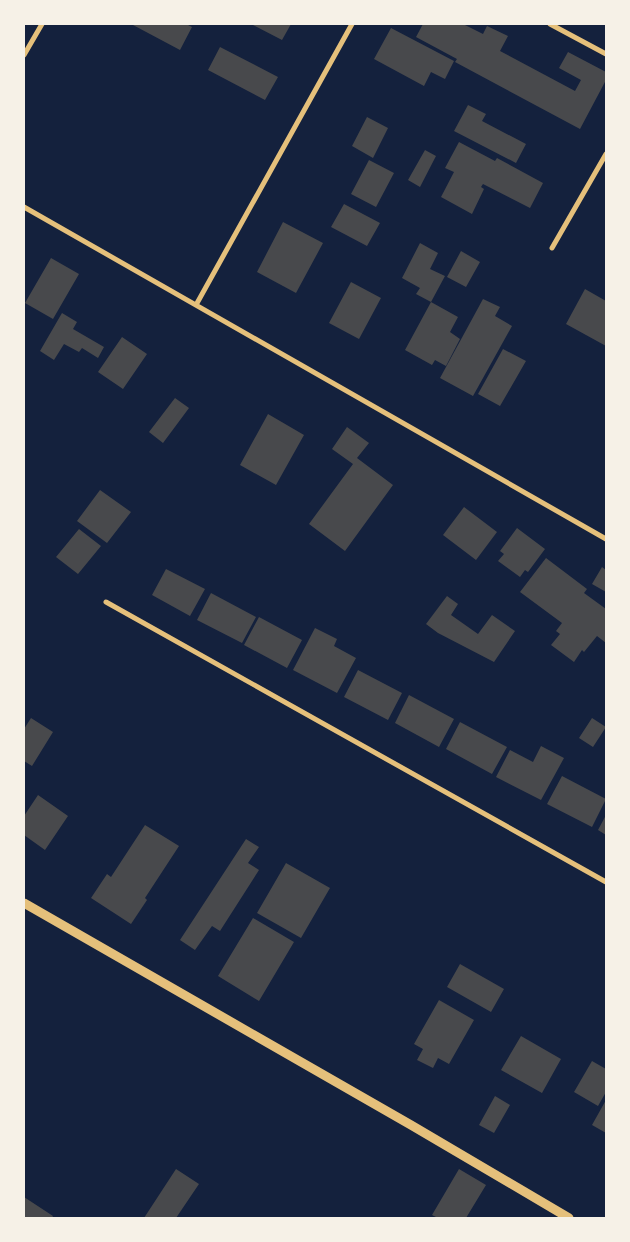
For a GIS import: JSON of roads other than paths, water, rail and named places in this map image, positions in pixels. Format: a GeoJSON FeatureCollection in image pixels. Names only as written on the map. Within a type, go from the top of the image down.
{"type":"FeatureCollection","features":[{"type":"Feature","properties":{"kind":"street"},"geometry":{"type":"LineString","coordinates":[[24,55],[42,24]]}},
{"type":"Feature","properties":{"kind":"street"},"geometry":{"type":"LineString","coordinates":[[196,305],[352,24]]}},
{"type":"Feature","properties":{"kind":"street"},"geometry":{"type":"LineString","coordinates":[[550,24],[606,54]]}},
{"type":"Feature","properties":{"kind":"street"},"geometry":{"type":"LineString","coordinates":[[552,248],[606,154]]}},
{"type":"Feature","properties":{"kind":"street"},"geometry":{"type":"LineString","coordinates":[[24,207],[606,539]]}},
{"type":"Feature","properties":{"kind":"street"},"geometry":{"type":"LineString","coordinates":[[106,602],[606,882]]}},
{"type":"Feature","properties":{"kind":"street"},"geometry":{"type":"LineString","coordinates":[[24,903],[569,1218]]}}]}
